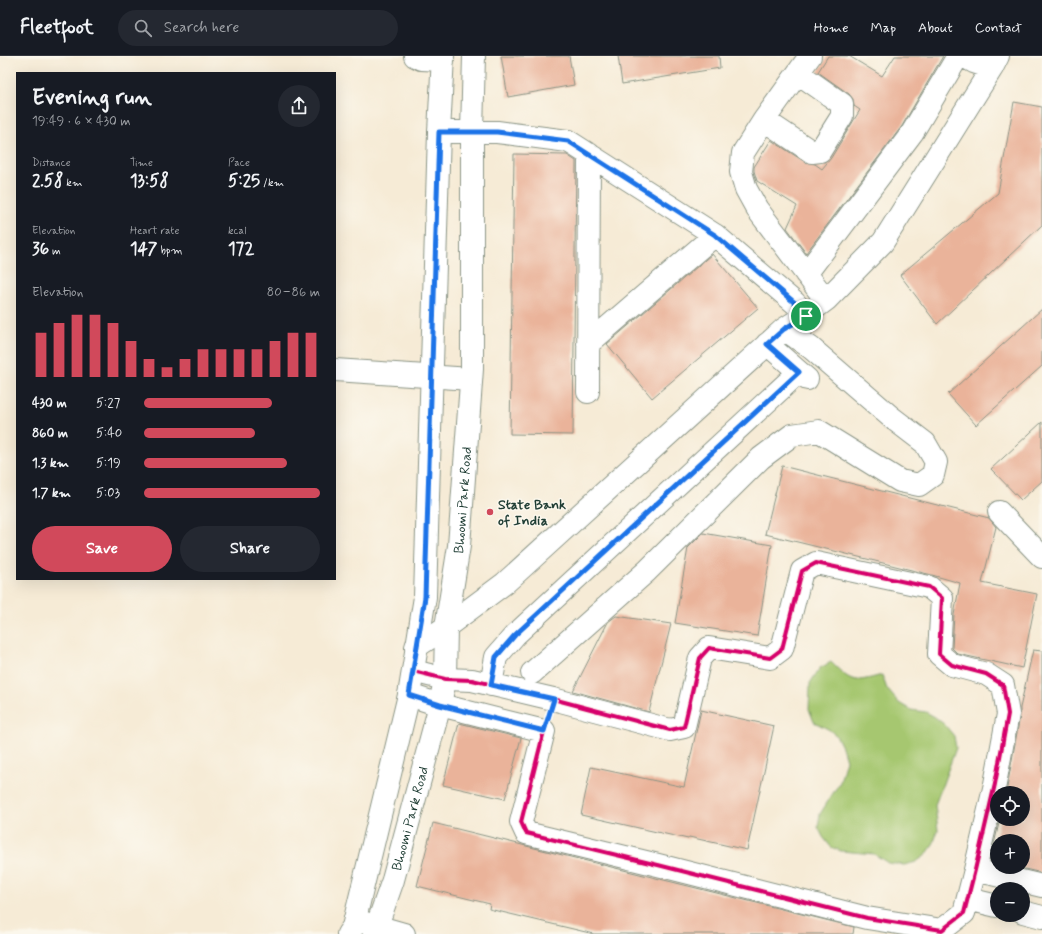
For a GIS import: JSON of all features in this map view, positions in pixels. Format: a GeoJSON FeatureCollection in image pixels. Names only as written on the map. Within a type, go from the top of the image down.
{"type":"FeatureCollection","features":[{"type":"Feature","properties":{"kind":"street"},"geometry":{"type":"LineString","coordinates":[[404,934],[352,927],[409,695],[425,597],[439,132],[443,58],[421,59],[415,56]]}},
{"type":"Feature","properties":{"kind":"street","name":"Bhoomi Park Road"},"geometry":{"type":"LineString","coordinates":[[376,930],[393,880],[440,705],[445,679],[446,627],[459,546],[471,379],[472,132],[474,56]]}},
{"type":"Feature","properties":{"kind":"street"},"geometry":{"type":"LineString","coordinates":[[806,274],[912,132],[958,56]]}},
{"type":"Feature","properties":{"kind":"street"},"geometry":{"type":"LineString","coordinates":[[963,56],[974,62],[995,62]]}},
{"type":"Feature","properties":{"kind":"street"},"geometry":{"type":"LineString","coordinates":[[416,647],[446,627],[505,583],[784,329],[806,316],[826,300],[883,242],[995,62]]}},
{"type":"Feature","properties":{"kind":"street"},"geometry":{"type":"LineString","coordinates":[[764,120],[812,152],[820,151],[842,116],[842,104],[804,64],[764,120],[743,154],[741,172],[746,189],[757,209],[826,300]]}},
{"type":"Feature","properties":{"kind":"street"},"geometry":{"type":"LineString","coordinates":[[439,132],[497,132],[568,141],[715,235],[795,303],[806,316]]}},
{"type":"Feature","properties":{"kind":"street"},"geometry":{"type":"LineString","coordinates":[[588,392],[589,154]]}},
{"type":"Feature","properties":{"kind":"street"},"geometry":{"type":"LineString","coordinates":[[588,344],[715,235]]}},
{"type":"Feature","properties":{"kind":"street"},"geometry":{"type":"LineString","coordinates":[[532,673],[647,571],[761,458],[792,435],[820,431],[900,481],[919,485],[933,474],[936,462],[925,443],[891,417],[811,348],[784,329]]}},
{"type":"Feature","properties":{"kind":"street"},"geometry":{"type":"LineString","coordinates":[[491,685],[496,657],[515,635],[803,376],[767,344]]}},
{"type":"Feature","properties":{"kind":"street"},"geometry":{"type":"LineString","coordinates":[[336,370],[471,379]]}},
{"type":"Feature","properties":{"kind":"street"},"geometry":{"type":"LineString","coordinates":[[999,512],[1042,557]]}},
{"type":"Feature","properties":{"kind":"street"},"geometry":{"type":"LineString","coordinates":[[413,671],[445,679],[472,680],[554,699],[670,730],[684,727],[700,658],[709,648],[770,658],[782,649],[802,572],[816,563],[929,587],[942,598],[939,654],[952,665],[986,674],[1003,685],[1008,714],[995,784],[976,870],[964,913],[942,930],[867,918],[526,833],[521,822],[544,731],[554,699]]}},
{"type":"Feature","properties":{"kind":"street"},"geometry":{"type":"LineString","coordinates":[[409,695],[440,705],[544,731]]}},
{"type":"Feature","properties":{"kind":"street"},"geometry":{"type":"LineString","coordinates":[[976,870],[1042,886]]}},
{"type":"Feature","properties":{"kind":"street"},"geometry":{"type":"LineString","coordinates":[[968,899],[990,904]]}},
{"type":"Feature","properties":{"kind":"street"},"geometry":{"type":"LineString","coordinates":[[1030,914],[1042,917]]}},
{"type":"Feature","properties":{"kind":"green space"},"geometry":{"type":"Polygon","coordinates":[[[831,662],[844,674],[854,679],[859,680],[882,675],[887,689],[899,703],[911,710],[926,712],[935,717],[945,725],[954,736],[956,748],[935,805],[938,830],[933,845],[926,855],[916,862],[904,865],[888,863],[874,854],[841,851],[831,847],[823,837],[818,827],[820,814],[840,782],[846,760],[836,735],[814,722],[809,709],[810,683],[820,668],[831,662]]]}},
{"type":"Feature","properties":{"kind":"building"},"geometry":{"type":"Polygon","coordinates":[[[501,56],[569,56],[574,85],[508,97],[501,56]]]}},
{"type":"Feature","properties":{"kind":"building"},"geometry":{"type":"Polygon","coordinates":[[[618,56],[719,56],[720,68],[622,84],[618,56]]]}},
{"type":"Feature","properties":{"kind":"building"},"geometry":{"type":"Polygon","coordinates":[[[828,56],[849,56],[882,76],[895,56],[943,56],[902,126],[806,253],[787,228],[797,206],[757,181],[754,167],[771,140],[805,162],[815,164],[822,169],[831,158],[860,110],[854,106],[853,99],[849,94],[818,72],[828,56]]]}},
{"type":"Feature","properties":{"kind":"building"},"geometry":{"type":"Polygon","coordinates":[[[1014,102],[1042,107],[1042,225],[937,324],[900,275],[998,193],[1014,102]]]}},
{"type":"Feature","properties":{"kind":"building"},"geometry":{"type":"Polygon","coordinates":[[[514,154],[567,155],[576,161],[573,435],[510,434],[514,154]]]}},
{"type":"Feature","properties":{"kind":"building"},"geometry":{"type":"Polygon","coordinates":[[[712,254],[758,308],[652,398],[607,344],[712,254]]]}},
{"type":"Feature","properties":{"kind":"building"},"geometry":{"type":"Polygon","coordinates":[[[1042,309],[1042,366],[976,425],[948,394],[1042,309]]]}},
{"type":"Feature","properties":{"kind":"building"},"geometry":{"type":"Polygon","coordinates":[[[1042,422],[1042,481],[1021,500],[991,469],[1042,422]]]}},
{"type":"Feature","properties":{"kind":"building"},"geometry":{"type":"Polygon","coordinates":[[[782,466],[989,518],[996,527],[982,583],[1037,594],[1022,668],[958,654],[952,648],[954,615],[960,583],[765,534],[782,466]]]}},
{"type":"Feature","properties":{"kind":"building"},"geometry":{"type":"Polygon","coordinates":[[[703,533],[772,545],[757,636],[675,623],[688,548],[703,533]]]}},
{"type":"Feature","properties":{"kind":"building"},"geometry":{"type":"Polygon","coordinates":[[[616,616],[671,624],[649,712],[573,691],[608,622],[616,616]]]}},
{"type":"Feature","properties":{"kind":"building"},"geometry":{"type":"Polygon","coordinates":[[[1033,650],[1042,651],[1042,873],[1030,870],[1030,834],[996,834],[998,826],[1030,826],[1030,786],[1007,786],[1020,716],[1020,708],[1033,650]]]}},
{"type":"Feature","properties":{"kind":"building"},"geometry":{"type":"Polygon","coordinates":[[[701,710],[774,726],[747,850],[689,837],[688,839],[581,815],[591,767],[684,787],[701,710]]]}},
{"type":"Feature","properties":{"kind":"building"},"geometry":{"type":"Polygon","coordinates":[[[459,723],[521,738],[505,799],[443,785],[459,723]]]}},
{"type":"Feature","properties":{"kind":"building"},"geometry":{"type":"Polygon","coordinates":[[[433,823],[854,927],[853,934],[594,934],[489,909],[490,904],[417,886],[433,823]]]}},
{"type":"Feature","properties":{"kind":"cycle path"},"geometry":{"type":"LineString","coordinates":[[409,695],[440,705],[544,731],[521,822],[526,833],[867,918],[942,930],[964,913],[995,784],[1008,714],[1003,685],[986,674],[952,665],[939,654],[942,598],[929,587],[816,563],[802,571],[782,649],[770,658],[709,648],[700,658],[684,727],[670,730],[553,699],[472,680],[445,679],[413,671]]}},
{"type":"Feature","properties":{"kind":"place","name":"State Bank of India"},"geometry":{"type":"Point","coordinates":[490,512]}},
{"type":"Feature","properties":{"kind":"route"},"geometry":{"type":"LineString","coordinates":[[439,132],[497,132],[568,141],[715,235],[795,303],[806,316],[784,329],[767,344],[799,372],[515,635],[496,657],[491,685],[554,699],[544,731],[440,705],[409,695],[425,597],[439,132]]}}]}
